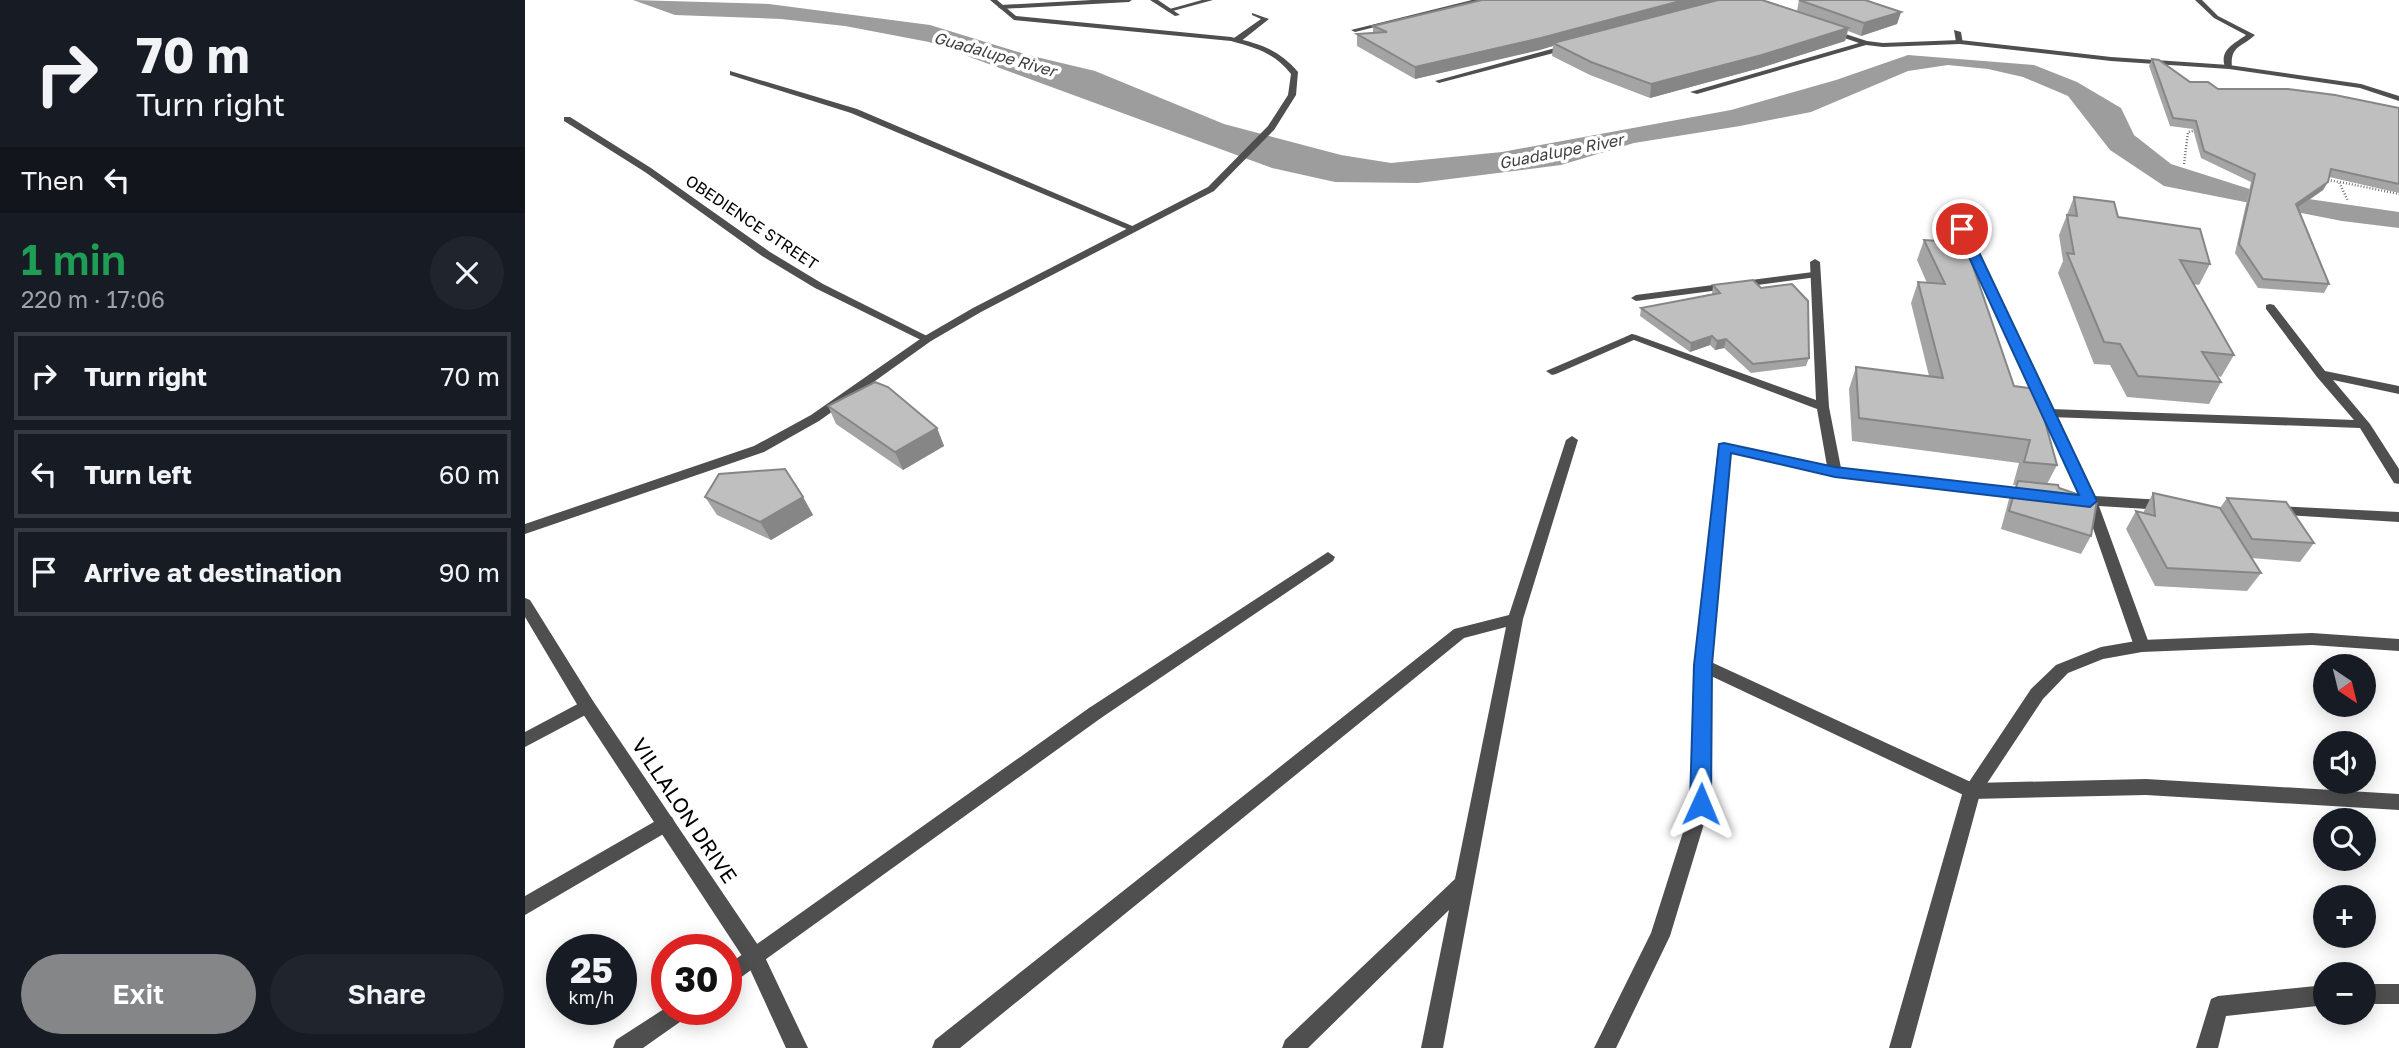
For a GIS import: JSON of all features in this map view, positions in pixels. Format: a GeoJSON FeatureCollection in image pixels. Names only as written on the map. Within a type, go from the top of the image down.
{"type":"FeatureCollection","features":[{"type":"Feature","properties":{"kind":"street"},"geometry":{"type":"LineString","coordinates":[[525,529],[759,449],[815,418],[927,339],[977,310],[1211,189],[1271,128],[1293,95],[1295,74],[1282,58],[1258,46],[1237,40],[1014,18],[993,0]]}},
{"type":"Feature","properties":{"kind":"street"},"geometry":{"type":"LineString","coordinates":[[1001,7],[1129,0]]}},
{"type":"Feature","properties":{"kind":"street"},"geometry":{"type":"LineString","coordinates":[[1153,0],[1177,15]]}},
{"type":"Feature","properties":{"kind":"street"},"geometry":{"type":"LineString","coordinates":[[1169,10],[1210,0]]}},
{"type":"Feature","properties":{"kind":"street"},"geometry":{"type":"LineString","coordinates":[[1355,30],[1480,0]]}},
{"type":"Feature","properties":{"kind":"street"},"geometry":{"type":"LineString","coordinates":[[2198,0],[2216,17],[2251,35],[2228,52],[2225,60],[2229,68]]}},
{"type":"Feature","properties":{"kind":"street"},"geometry":{"type":"LineString","coordinates":[[1237,40],[1266,19],[1254,14]]}},
{"type":"Feature","properties":{"kind":"street"},"geometry":{"type":"LineString","coordinates":[[1818,26],[1865,43],[1910,46],[1960,43],[2229,68],[2361,86],[2399,99]]}},
{"type":"Feature","properties":{"kind":"street"},"geometry":{"type":"LineString","coordinates":[[1957,32],[1960,43]]}},
{"type":"Feature","properties":{"kind":"street"},"geometry":{"type":"LineString","coordinates":[[1439,80],[1584,42]]}},
{"type":"Feature","properties":{"kind":"street"},"geometry":{"type":"LineString","coordinates":[[1694,92],[1865,43]]}},
{"type":"Feature","properties":{"kind":"street"},"geometry":{"type":"LineString","coordinates":[[733,73],[853,111],[1132,228]]}},
{"type":"Feature","properties":{"kind":"street","name":"OBEDIENCE STREET"},"geometry":{"type":"LineString","coordinates":[[567,119],[647,170],[766,254],[819,286],[927,339]]}},
{"type":"Feature","properties":{"kind":"street"},"geometry":{"type":"LineString","coordinates":[[1980,211],[1962,229],[2090,501],[2142,646]]}},
{"type":"Feature","properties":{"kind":"street"},"geometry":{"type":"LineString","coordinates":[[1815,262],[1813,275],[1823,407],[1835,472]]}},
{"type":"Feature","properties":{"kind":"street"},"geometry":{"type":"LineString","coordinates":[[1636,298],[1813,275]]}},
{"type":"Feature","properties":{"kind":"street"},"geometry":{"type":"LineString","coordinates":[[2270,307],[2393,462],[2399,480]]}},
{"type":"Feature","properties":{"kind":"street"},"geometry":{"type":"LineString","coordinates":[[1552,371],[1632,337],[1823,407]]}},
{"type":"Feature","properties":{"kind":"street"},"geometry":{"type":"LineString","coordinates":[[2321,374],[2399,390]]}},
{"type":"Feature","properties":{"kind":"street"},"geometry":{"type":"LineString","coordinates":[[2050,413],[2364,424]]}},
{"type":"Feature","properties":{"kind":"street"},"geometry":{"type":"LineString","coordinates":[[1432,1048],[1515,619],[1572,440]]}},
{"type":"Feature","properties":{"kind":"street"},"geometry":{"type":"LineString","coordinates":[[1605,1048],[1660,936],[1701,804],[1703,665],[1724,447],[1835,472],[2056,498],[2184,506]]}},
{"type":"Feature","properties":{"kind":"street"},"geometry":{"type":"LineString","coordinates":[[2265,510],[2399,517]]}},
{"type":"Feature","properties":{"kind":"street"},"geometry":{"type":"LineString","coordinates":[[742,967],[1095,713],[1328,557]]}},
{"type":"Feature","properties":{"kind":"street","name":"VILLALON DRIVE"},"geometry":{"type":"LineString","coordinates":[[525,604],[530,626],[587,706],[755,958],[797,1048]]}},
{"type":"Feature","properties":{"kind":"street"},"geometry":{"type":"LineString","coordinates":[[943,1048],[1459,633],[1515,619]]}},
{"type":"Feature","properties":{"kind":"street"},"geometry":{"type":"LineString","coordinates":[[1900,1048],[1972,791],[2037,694],[2062,669],[2101,653],[2142,646],[2312,639],[2399,645]]}},
{"type":"Feature","properties":{"kind":"street"},"geometry":{"type":"LineString","coordinates":[[1703,665],[1972,791],[2146,787],[2399,802]]}},
{"type":"Feature","properties":{"kind":"street"},"geometry":{"type":"LineString","coordinates":[[525,740],[587,706]]}},
{"type":"Feature","properties":{"kind":"street"},"geometry":{"type":"LineString","coordinates":[[525,906],[666,823]]}},
{"type":"Feature","properties":{"kind":"street"},"geometry":{"type":"LineString","coordinates":[[1293,1048],[1466,881]]}},
{"type":"Feature","properties":{"kind":"street"},"geometry":{"type":"LineString","coordinates":[[2376,995],[2399,994]]}},
{"type":"Feature","properties":{"kind":"street"},"geometry":{"type":"LineString","coordinates":[[2207,1048],[2218,1006],[2313,996]]}},
{"type":"Feature","properties":{"kind":"street"},"geometry":{"type":"LineString","coordinates":[[624,1048],[658,1025]]}},
{"type":"Feature","properties":{"kind":"path"},"geometry":{"type":"LineString","coordinates":[[2184,164],[2189,132],[2203,128]]}},
{"type":"Feature","properties":{"kind":"path"},"geometry":{"type":"LineString","coordinates":[[2316,177],[2399,194]]}},
{"type":"Feature","properties":{"kind":"path"},"geometry":{"type":"LineString","coordinates":[[2339,182],[2348,201]]}},
{"type":"Feature","properties":{"kind":"water","name":"Guadalupe River"},"geometry":{"type":"Polygon","coordinates":[[[633,0],[769,4],[930,25],[1028,55],[1095,71],[1224,124],[1341,155],[1391,163],[1502,152],[1731,110],[1836,80],[1908,55],[2034,65],[2077,82],[2121,108],[2134,135],[2171,164],[2259,192],[2399,212],[2399,228],[2342,221],[2164,186],[2110,150],[2068,96],[2023,77],[1988,69],[1948,65],[1908,71],[1811,112],[1634,143],[1561,165],[1418,183],[1335,182],[1272,168],[929,42],[845,26],[781,19],[675,15],[633,0]]]}},
{"type":"Feature","properties":{"kind":"building"},"geometry":{"type":"Polygon","coordinates":[[[1482,0],[1684,0],[1541,38],[1415,67],[1357,34],[1387,32],[1373,26],[1482,0]]]}},
{"type":"Feature","properties":{"kind":"building"},"geometry":{"type":"Polygon","coordinates":[[[1718,0],[1762,0],[1848,28],[1762,55],[1651,84],[1591,62],[1553,43],[1718,0]]]}},
{"type":"Feature","properties":{"kind":"building"},"geometry":{"type":"Polygon","coordinates":[[[1799,0],[1865,0],[1901,12],[1864,23],[1799,0]]]}},
{"type":"Feature","properties":{"kind":"building"},"geometry":{"type":"Polygon","coordinates":[[[2152,59],[2159,60],[2190,82],[2208,82],[2218,89],[2288,89],[2399,108],[2399,184],[2331,169],[2328,182],[2296,204],[2329,284],[2263,279],[2239,244],[2255,174],[2204,151],[2196,121],[2173,118],[2152,59]]]}},
{"type":"Feature","properties":{"kind":"building"},"geometry":{"type":"Polygon","coordinates":[[[2074,197],[2114,202],[2118,217],[2200,229],[2210,264],[2180,260],[2234,355],[2202,352],[2221,382],[2138,376],[2120,344],[2104,342],[2067,253],[2074,254],[2067,215],[2077,216],[2074,197]]]}},
{"type":"Feature","properties":{"kind":"building"},"geometry":{"type":"Polygon","coordinates":[[[1924,240],[1965,243],[2014,386],[2036,389],[2057,465],[2024,462],[2030,440],[1859,418],[1856,367],[1943,378],[1918,282],[1945,284],[1924,240]]]}},
{"type":"Feature","properties":{"kind":"building"},"geometry":{"type":"Polygon","coordinates":[[[1753,280],[1761,288],[1792,284],[1808,301],[1809,358],[1753,364],[1726,339],[1717,341],[1712,336],[1691,343],[1641,308],[1720,293],[1713,285],[1753,280]]]}},
{"type":"Feature","properties":{"kind":"building"},"geometry":{"type":"Polygon","coordinates":[[[875,382],[888,387],[937,428],[895,452],[828,406],[875,382]]]}},
{"type":"Feature","properties":{"kind":"building"},"geometry":{"type":"Polygon","coordinates":[[[785,469],[803,497],[760,522],[705,497],[719,474],[785,469]]]}},
{"type":"Feature","properties":{"kind":"building"},"geometry":{"type":"Polygon","coordinates":[[[2018,481],[2058,485],[2059,488],[2097,501],[2091,536],[2009,511],[2018,481]]]}},
{"type":"Feature","properties":{"kind":"building"},"geometry":{"type":"Polygon","coordinates":[[[2153,493],[2220,508],[2261,573],[2167,568],[2136,511],[2155,516],[2153,493]]]}},
{"type":"Feature","properties":{"kind":"building"},"geometry":{"type":"Polygon","coordinates":[[[2227,498],[2286,502],[2314,543],[2252,539],[2227,498]]]}},
{"type":"Feature","properties":{"kind":"route"},"geometry":{"type":"LineString","coordinates":[[1701,804],[1703,665],[1724,447],[1835,472],[2090,501],[1962,229]]}}]}
